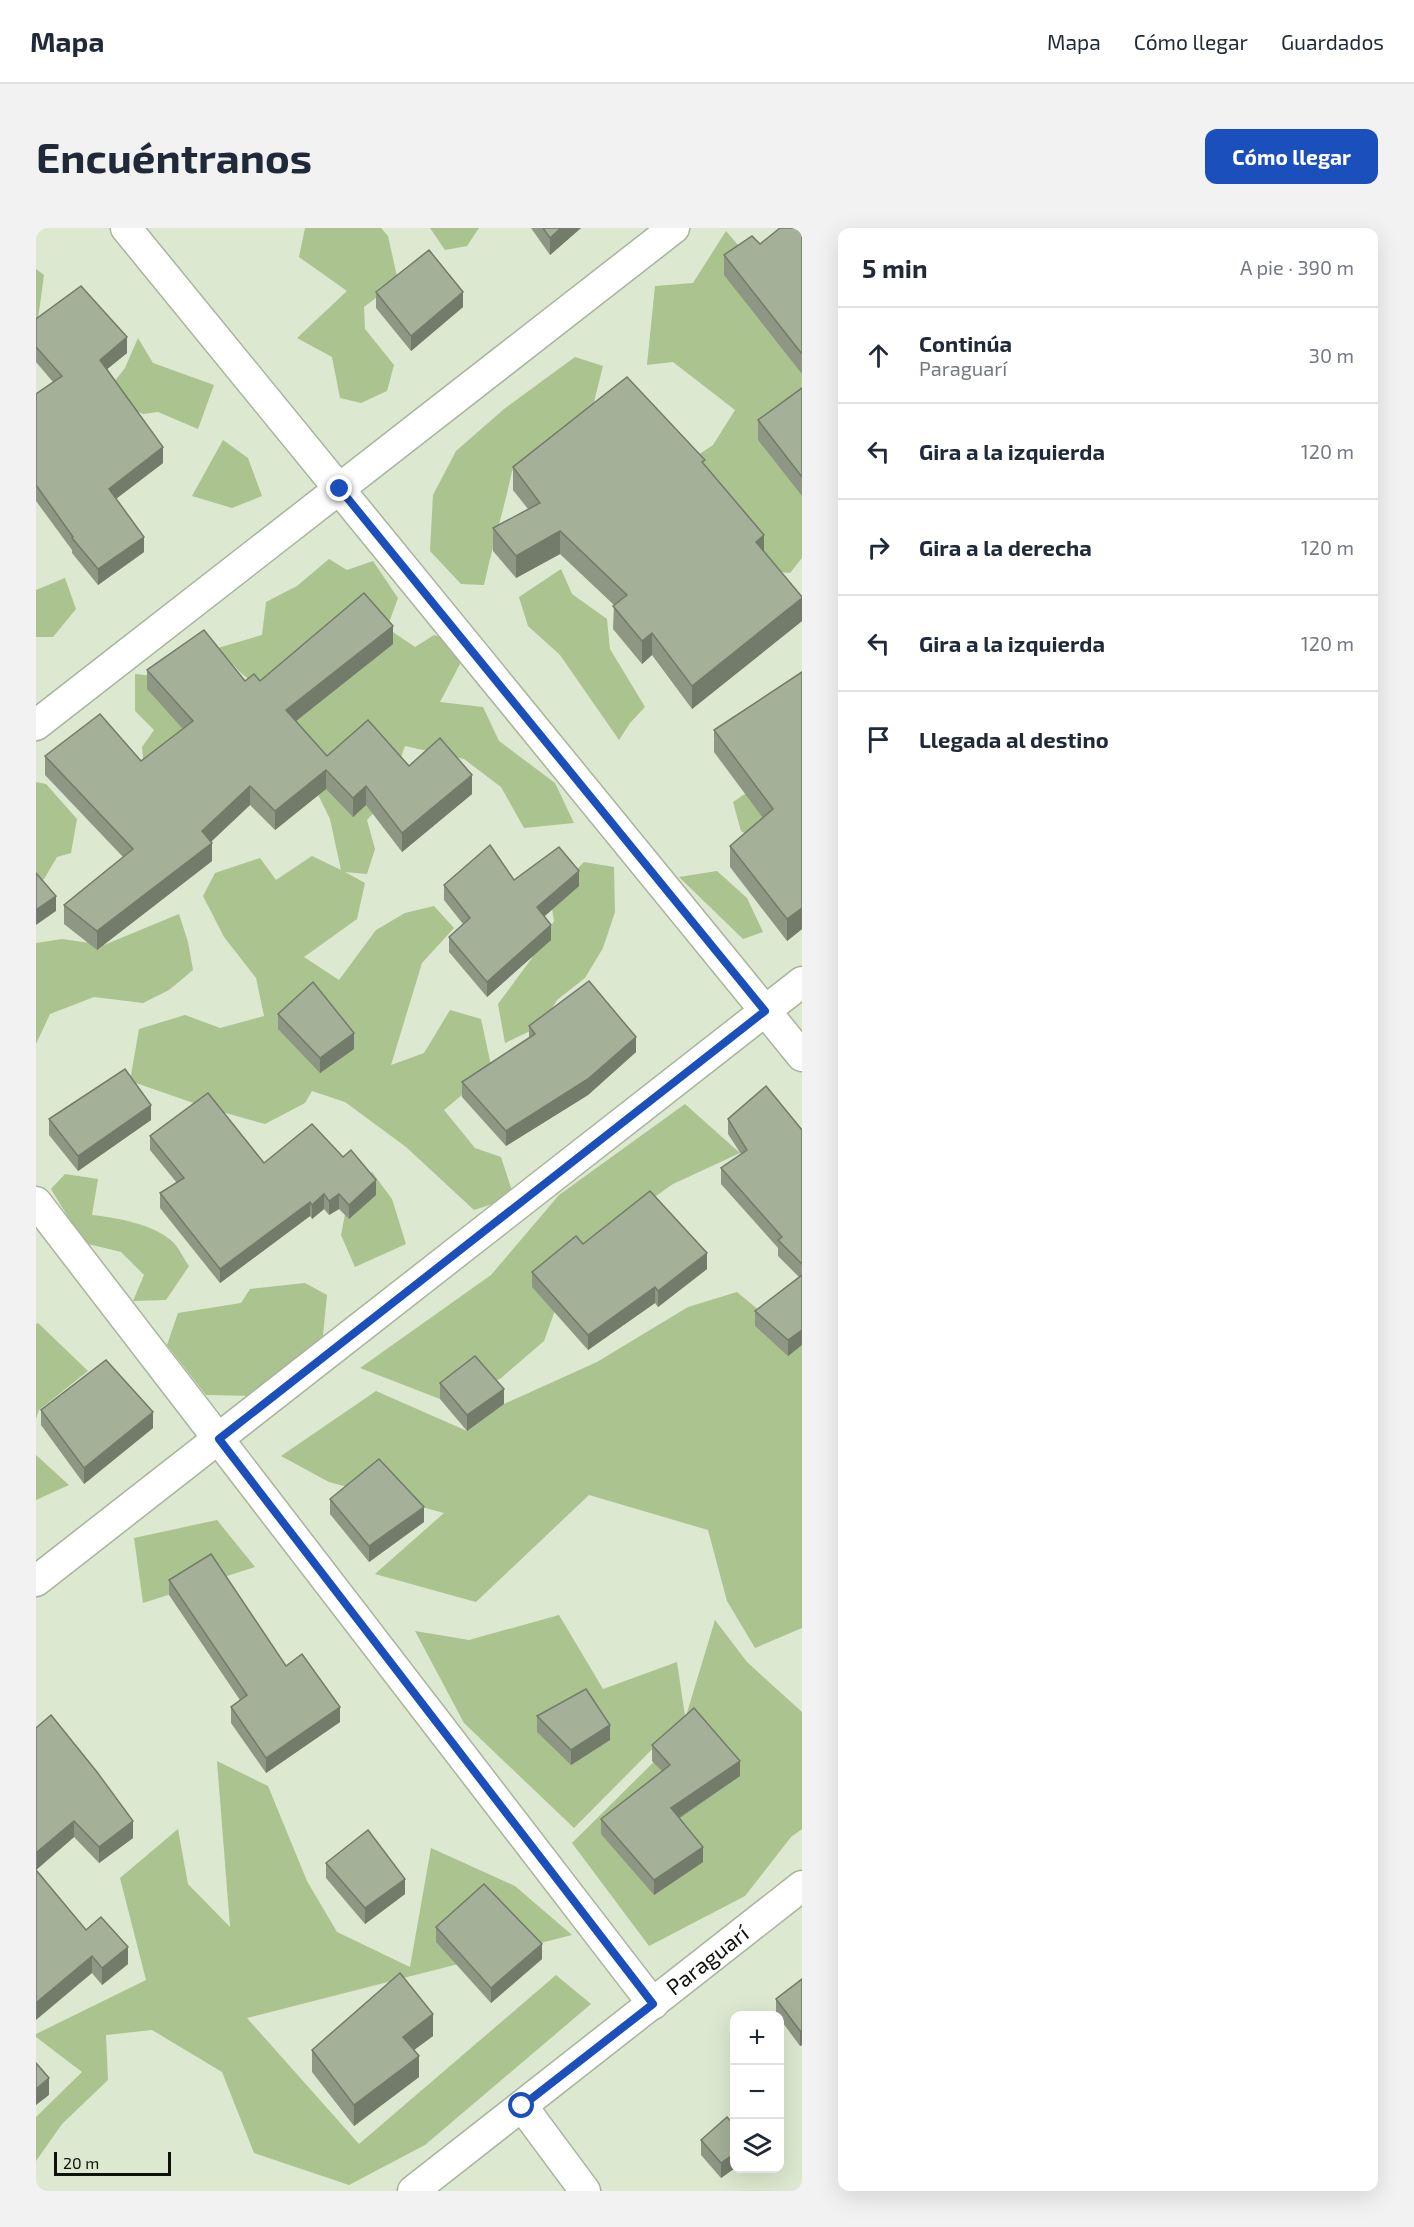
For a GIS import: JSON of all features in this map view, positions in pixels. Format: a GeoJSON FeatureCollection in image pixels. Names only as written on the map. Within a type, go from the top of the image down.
{"type":"FeatureCollection","features":[{"type":"Feature","properties":{"kind":"street"},"geometry":{"type":"LineString","coordinates":[[126,228],[802,1056]]}},
{"type":"Feature","properties":{"kind":"street"},"geometry":{"type":"LineString","coordinates":[[36,725],[674,228]]}},
{"type":"Feature","properties":{"kind":"street"},"geometry":{"type":"LineString","coordinates":[[36,1581],[802,982]]}},
{"type":"Feature","properties":{"kind":"street"},"geometry":{"type":"LineString","coordinates":[[36,1202],[653,2004]]}},
{"type":"Feature","properties":{"kind":"street","name":"Paraguarí"},"geometry":{"type":"LineString","coordinates":[[413,2191],[802,1886]]}},
{"type":"Feature","properties":{"kind":"street"},"geometry":{"type":"LineString","coordinates":[[522,2106],[585,2191]]}},
{"type":"Feature","properties":{"kind":"green space"},"geometry":{"type":"Polygon","coordinates":[[[305,228],[381,228],[388,236],[398,281],[364,307],[365,329],[394,365],[387,391],[361,403],[340,398],[332,357],[297,338],[347,291],[299,257],[305,228]]]}},
{"type":"Feature","properties":{"kind":"green space"},"geometry":{"type":"Polygon","coordinates":[[[430,228],[479,228],[467,246],[445,250],[430,228]]]}},
{"type":"Feature","properties":{"kind":"green space"},"geometry":{"type":"Polygon","coordinates":[[[726,231],[744,252],[802,288],[802,558],[790,573],[769,571],[688,534],[698,455],[713,445],[735,410],[673,362],[647,365],[655,286],[693,283],[726,231]]]}},
{"type":"Feature","properties":{"kind":"green space"},"geometry":{"type":"Polygon","coordinates":[[[36,269],[44,275],[36,321],[36,269]]]}},
{"type":"Feature","properties":{"kind":"green space"},"geometry":{"type":"Polygon","coordinates":[[[138,338],[153,363],[214,385],[198,429],[158,412],[143,414],[104,395],[125,368],[138,338]]]}},
{"type":"Feature","properties":{"kind":"green space"},"geometry":{"type":"Polygon","coordinates":[[[575,357],[603,366],[594,402],[545,448],[512,471],[484,585],[461,584],[430,551],[433,495],[456,451],[504,409],[575,357]]]}},
{"type":"Feature","properties":{"kind":"green space"},"geometry":{"type":"Polygon","coordinates":[[[223,440],[248,458],[262,496],[232,508],[192,496],[223,440]]]}},
{"type":"Feature","properties":{"kind":"green space"},"geometry":{"type":"Polygon","coordinates":[[[329,559],[347,570],[373,561],[398,598],[387,628],[415,647],[434,635],[451,641],[460,664],[440,702],[483,707],[499,741],[555,783],[574,823],[524,828],[501,787],[464,759],[405,746],[387,798],[367,820],[375,849],[367,874],[345,872],[365,883],[357,919],[304,957],[339,980],[376,930],[405,913],[434,906],[454,928],[422,963],[391,1065],[424,1053],[450,1010],[481,1019],[492,1070],[444,1110],[475,1148],[501,1157],[514,1197],[474,1210],[406,1147],[345,1102],[312,1091],[305,1103],[265,1124],[208,1108],[130,1081],[139,1029],[185,1015],[220,1028],[264,1016],[256,978],[224,937],[203,896],[215,873],[260,858],[276,880],[312,856],[341,870],[330,819],[271,698],[240,672],[218,648],[262,635],[266,602],[297,586],[329,559]]]}},
{"type":"Feature","properties":{"kind":"green space"},"geometry":{"type":"Polygon","coordinates":[[[561,569],[572,594],[607,619],[610,649],[645,707],[630,723],[619,740],[560,655],[528,626],[519,597],[561,569]]]}},
{"type":"Feature","properties":{"kind":"green space"},"geometry":{"type":"Polygon","coordinates":[[[65,578],[76,609],[53,637],[36,637],[36,590],[65,578]]]}},
{"type":"Feature","properties":{"kind":"green space"},"geometry":{"type":"Polygon","coordinates":[[[135,674],[156,676],[199,715],[146,785],[142,747],[154,730],[135,711],[135,674]]]}},
{"type":"Feature","properties":{"kind":"green space"},"geometry":{"type":"Polygon","coordinates":[[[36,782],[46,784],[77,819],[71,853],[57,857],[44,879],[36,883],[36,782]]]}},
{"type":"Feature","properties":{"kind":"green space"},"geometry":{"type":"Polygon","coordinates":[[[758,785],[781,856],[741,831],[733,802],[758,785]]]}},
{"type":"Feature","properties":{"kind":"green space"},"geometry":{"type":"Polygon","coordinates":[[[584,862],[614,867],[615,912],[603,948],[585,978],[557,1000],[541,1026],[505,1043],[498,1004],[532,958],[554,921],[550,897],[584,862]]]}},
{"type":"Feature","properties":{"kind":"green space"},"geometry":{"type":"Polygon","coordinates":[[[717,871],[747,898],[763,932],[743,939],[679,877],[717,871]]]}},
{"type":"Feature","properties":{"kind":"green space"},"geometry":{"type":"Polygon","coordinates":[[[179,914],[188,942],[193,970],[169,990],[143,1003],[94,997],[50,1014],[36,1044],[36,943],[62,939],[104,945],[179,914]]]}},
{"type":"Feature","properties":{"kind":"green space"},"geometry":{"type":"Polygon","coordinates":[[[685,1104],[740,1153],[673,1184],[576,1252],[544,1341],[500,1379],[440,1399],[360,1368],[491,1275],[559,1195],[685,1104]]]}},
{"type":"Feature","properties":{"kind":"green space"},"geometry":{"type":"Polygon","coordinates":[[[372,1172],[392,1199],[406,1244],[355,1267],[341,1235],[348,1199],[372,1172]]]}},
{"type":"Feature","properties":{"kind":"green space"},"geometry":{"type":"Polygon","coordinates":[[[65,1174],[98,1179],[92,1215],[145,1226],[175,1244],[189,1266],[166,1300],[133,1301],[144,1275],[121,1252],[84,1243],[51,1189],[65,1174]]]}},
{"type":"Feature","properties":{"kind":"green space"},"geometry":{"type":"Polygon","coordinates":[[[305,1283],[327,1295],[322,1345],[260,1396],[206,1395],[167,1345],[178,1313],[241,1303],[250,1289],[305,1283]]]}},
{"type":"Feature","properties":{"kind":"green space"},"geometry":{"type":"Polygon","coordinates":[[[737,1292],[802,1346],[802,1628],[755,1648],[727,1601],[708,1530],[589,1495],[476,1602],[375,1574],[444,1513],[329,1482],[281,1456],[376,1391],[467,1431],[504,1404],[597,1362],[688,1307],[737,1292]]]}},
{"type":"Feature","properties":{"kind":"green space"},"geometry":{"type":"Polygon","coordinates":[[[38,1323],[88,1371],[39,1410],[36,1419],[36,1324],[38,1323]]]}},
{"type":"Feature","properties":{"kind":"green space"},"geometry":{"type":"Polygon","coordinates":[[[36,1455],[69,1485],[36,1500],[36,1455]]]}},
{"type":"Feature","properties":{"kind":"green space"},"geometry":{"type":"Polygon","coordinates":[[[217,1520],[255,1567],[143,1603],[134,1538],[217,1520]]]}},
{"type":"Feature","properties":{"kind":"green space"},"geometry":{"type":"Polygon","coordinates":[[[559,1615],[603,1689],[677,1662],[685,1716],[574,1828],[464,1723],[415,1631],[469,1640],[559,1615]]]}},
{"type":"Feature","properties":{"kind":"green space"},"geometry":{"type":"Polygon","coordinates":[[[715,1620],[747,1662],[802,1712],[802,1829],[791,1837],[745,1896],[649,1946],[572,1843],[680,1736],[715,1620]]]}},
{"type":"Feature","properties":{"kind":"green space"},"geometry":{"type":"Polygon","coordinates":[[[217,1761],[268,1786],[307,1881],[337,1932],[410,1967],[431,1848],[515,1886],[572,1935],[247,2018],[359,2144],[556,1975],[591,2004],[425,2145],[349,2185],[254,2153],[222,2072],[152,2030],[106,2035],[108,2080],[62,2124],[36,2161],[36,2117],[82,2072],[36,2037],[36,2034],[146,1980],[120,1878],[178,1829],[188,1884],[230,1927],[217,1761]]]}},
{"type":"Feature","properties":{"kind":"building"},"geometry":{"type":"Polygon","coordinates":[[[543,228],[561,228],[550,238],[543,228]]]}},
{"type":"Feature","properties":{"kind":"building"},"geometry":{"type":"Polygon","coordinates":[[[780,228],[802,228],[802,354],[724,255],[752,236],[760,244],[780,228]]]}},
{"type":"Feature","properties":{"kind":"building"},"geometry":{"type":"Polygon","coordinates":[[[429,250],[463,292],[411,336],[376,292],[429,250]]]}},
{"type":"Feature","properties":{"kind":"building"},"geometry":{"type":"Polygon","coordinates":[[[81,286],[127,337],[100,360],[163,447],[109,489],[144,537],[98,569],[72,538],[36,485],[36,394],[62,376],[36,347],[36,319],[81,286]]]}},
{"type":"Feature","properties":{"kind":"building"},"geometry":{"type":"Polygon","coordinates":[[[627,377],[705,460],[702,462],[764,535],[756,542],[802,597],[692,686],[652,633],[642,641],[613,606],[627,595],[560,531],[516,556],[493,528],[540,503],[513,467],[627,377]]]}},
{"type":"Feature","properties":{"kind":"building"},"geometry":{"type":"Polygon","coordinates":[[[802,388],[802,477],[758,420],[802,388]]]}},
{"type":"Feature","properties":{"kind":"building"},"geometry":{"type":"Polygon","coordinates":[[[364,593],[393,626],[286,710],[327,756],[368,720],[409,766],[440,738],[472,775],[402,833],[366,786],[353,798],[326,770],[275,811],[250,786],[202,831],[212,843],[97,931],[64,905],[133,849],[45,756],[100,714],[141,761],[193,721],[147,670],[204,630],[245,681],[254,674],[260,681],[364,593]]]}},
{"type":"Feature","properties":{"kind":"building"},"geometry":{"type":"Polygon","coordinates":[[[802,672],[802,908],[787,919],[730,846],[773,809],[714,730],[802,672]]]}},
{"type":"Feature","properties":{"kind":"building"},"geometry":{"type":"Polygon","coordinates":[[[490,845],[514,880],[559,847],[579,871],[537,907],[551,925],[487,982],[449,937],[470,918],[444,885],[490,845]]]}},
{"type":"Feature","properties":{"kind":"building"},"geometry":{"type":"Polygon","coordinates":[[[36,873],[56,896],[36,910],[36,873]]]}},
{"type":"Feature","properties":{"kind":"building"},"geometry":{"type":"Polygon","coordinates":[[[589,981],[636,1037],[588,1079],[506,1131],[462,1082],[535,1034],[529,1026],[589,981]]]}},
{"type":"Feature","properties":{"kind":"building"},"geometry":{"type":"Polygon","coordinates":[[[313,982],[354,1033],[320,1058],[278,1014],[313,982]]]}},
{"type":"Feature","properties":{"kind":"building"},"geometry":{"type":"Polygon","coordinates":[[[125,1069],[151,1105],[78,1156],[49,1119],[125,1069]]]}},
{"type":"Feature","properties":{"kind":"building"},"geometry":{"type":"Polygon","coordinates":[[[766,1086],[802,1130],[802,1264],[778,1240],[782,1237],[721,1168],[747,1150],[728,1119],[766,1086]]]}},
{"type":"Feature","properties":{"kind":"building"},"geometry":{"type":"Polygon","coordinates":[[[208,1093],[264,1163],[312,1124],[343,1157],[351,1150],[376,1180],[349,1205],[339,1194],[329,1201],[324,1194],[312,1205],[310,1202],[220,1269],[160,1193],[184,1178],[150,1136],[208,1093]]]}},
{"type":"Feature","properties":{"kind":"building"},"geometry":{"type":"Polygon","coordinates":[[[650,1191],[707,1253],[658,1291],[655,1287],[588,1335],[532,1272],[576,1236],[583,1244],[650,1191]]]}},
{"type":"Feature","properties":{"kind":"building"},"geometry":{"type":"Polygon","coordinates":[[[802,1275],[802,1330],[788,1340],[755,1311],[802,1275]]]}},
{"type":"Feature","properties":{"kind":"building"},"geometry":{"type":"Polygon","coordinates":[[[475,1356],[504,1389],[467,1415],[440,1383],[475,1356]]]}},
{"type":"Feature","properties":{"kind":"building"},"geometry":{"type":"Polygon","coordinates":[[[106,1360],[153,1412],[84,1468],[41,1410],[106,1360]]]}},
{"type":"Feature","properties":{"kind":"building"},"geometry":{"type":"Polygon","coordinates":[[[379,1459],[424,1507],[369,1546],[330,1499],[379,1459]]]}},
{"type":"Feature","properties":{"kind":"building"},"geometry":{"type":"Polygon","coordinates":[[[211,1554],[286,1666],[302,1654],[340,1707],[266,1758],[231,1707],[247,1695],[169,1580],[211,1554]]]}},
{"type":"Feature","properties":{"kind":"building"},"geometry":{"type":"Polygon","coordinates":[[[586,1689],[610,1725],[571,1750],[537,1716],[586,1689]]]}},
{"type":"Feature","properties":{"kind":"building"},"geometry":{"type":"Polygon","coordinates":[[[694,1708],[740,1761],[671,1808],[703,1847],[654,1880],[601,1819],[670,1765],[652,1745],[694,1708]]]}},
{"type":"Feature","properties":{"kind":"building"},"geometry":{"type":"Polygon","coordinates":[[[51,1715],[133,1821],[99,1847],[74,1821],[36,1853],[36,1728],[51,1715]]]}},
{"type":"Feature","properties":{"kind":"building"},"geometry":{"type":"Polygon","coordinates":[[[368,1830],[405,1879],[365,1908],[326,1863],[368,1830]]]}},
{"type":"Feature","properties":{"kind":"building"},"geometry":{"type":"Polygon","coordinates":[[[36,1870],[86,1930],[101,1917],[128,1947],[102,1968],[92,1956],[36,2003],[36,1870]]]}},
{"type":"Feature","properties":{"kind":"building"},"geometry":{"type":"Polygon","coordinates":[[[484,1884],[542,1944],[491,1988],[436,1927],[484,1884]]]}},
{"type":"Feature","properties":{"kind":"building"},"geometry":{"type":"Polygon","coordinates":[[[400,1973],[433,2014],[403,2037],[419,2056],[354,2105],[312,2050],[400,1973]]]}},
{"type":"Feature","properties":{"kind":"building"},"geometry":{"type":"Polygon","coordinates":[[[802,1979],[802,2030],[800,2031],[776,1999],[802,1979]]]}},
{"type":"Feature","properties":{"kind":"building"},"geometry":{"type":"Polygon","coordinates":[[[36,2063],[49,2078],[36,2089],[36,2063]]]}},
{"type":"Feature","properties":{"kind":"building"},"geometry":{"type":"Polygon","coordinates":[[[727,2117],[730,2120],[730,2157],[721,2163],[701,2140],[727,2117]]]}},
{"type":"Feature","properties":{"kind":"route"},"geometry":{"type":"LineString","coordinates":[[340,489],[765,1011],[219,1439],[653,2004],[522,2106]]}}]}
